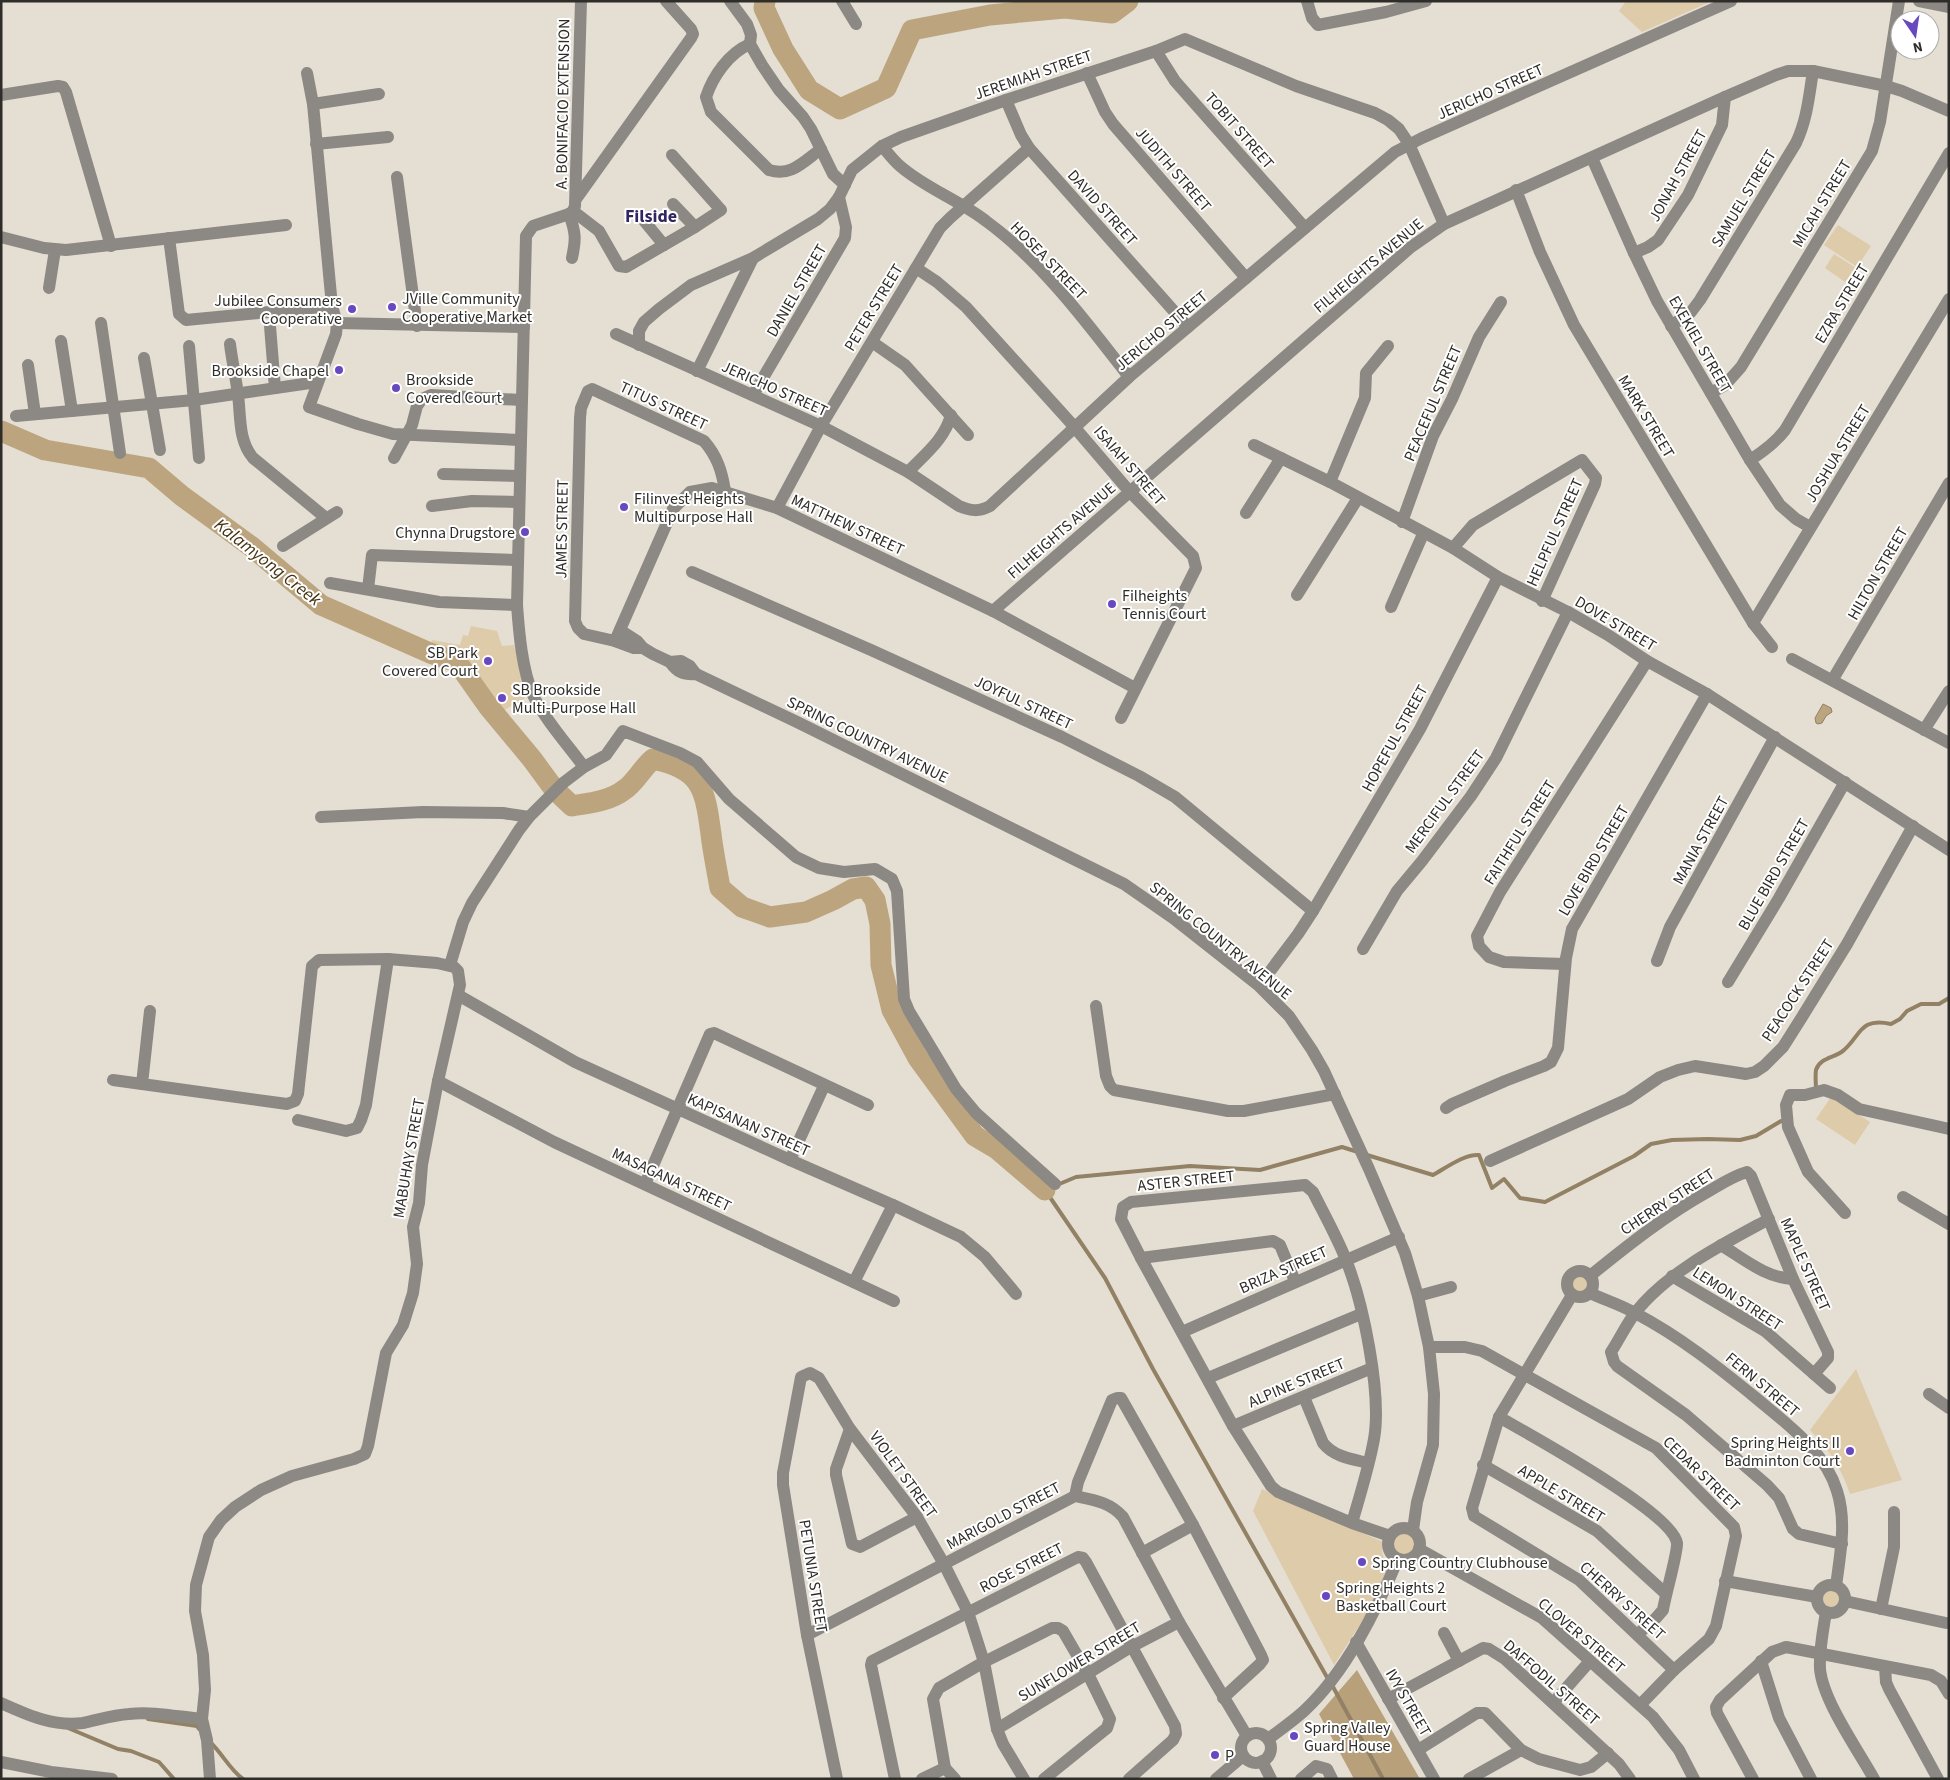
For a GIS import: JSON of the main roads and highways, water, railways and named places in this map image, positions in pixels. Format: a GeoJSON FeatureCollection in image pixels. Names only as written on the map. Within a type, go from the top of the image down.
{"type":"FeatureCollection","features":[{"type":"Feature","properties":{"kind":"waterway"},"geometry":{"type":"LineString","coordinates":[[765,1],[764,8],[783,49],[809,90],[840,109],[886,88],[912,30],[990,15],[1065,8],[1112,13],[1128,1]]}},
{"type":"Feature","properties":{"kind":"waterway","name":"Kalamyong Creek"},"geometry":{"type":"LineString","coordinates":[[1,431],[45,450],[149,468],[182,496],[252,547],[321,605],[430,653],[457,662],[488,706],[554,789],[572,806],[600,801],[618,794],[628,787],[653,759],[682,769],[691,775],[703,793],[709,818],[720,888],[742,907],[770,917],[806,912],[853,889],[866,887],[875,900],[880,924],[881,965],[892,1010],[918,1058],[975,1136],[997,1149],[1045,1190]]}},
{"type":"Feature","properties":{"kind":"waterway"},"geometry":{"type":"LineString","coordinates":[[1816,1090],[1816,1070],[1818,1066],[1825,1060],[1841,1053],[1867,1025],[1881,1022],[1891,1024],[1900,1019],[1907,1011],[1921,1004],[1939,1004],[1949,998]]}},
{"type":"Feature","properties":{"kind":"waterway"},"geometry":{"type":"LineString","coordinates":[[1367,1155],[1433,1175],[1461,1159],[1479,1155],[1492,1188],[1504,1179],[1520,1198],[1545,1202],[1634,1156],[1651,1144],[1672,1140],[1740,1140],[1756,1136],[1781,1121]]}},
{"type":"Feature","properties":{"kind":"waterway"},"geometry":{"type":"LineString","coordinates":[[1328,1679],[1153,1369],[1105,1278],[1045,1190],[1076,1177],[1190,1166],[1260,1170],[1342,1147],[1358,1152]]}},
{"type":"Feature","properties":{"kind":"waterway"},"geometry":{"type":"LineString","coordinates":[[1332,1685],[1383,1779]]}},
{"type":"Feature","properties":{"kind":"waterway"},"geometry":{"type":"LineString","coordinates":[[148,1719],[197,1726],[199,1729]]}},
{"type":"Feature","properties":{"kind":"waterway"},"geometry":{"type":"LineString","coordinates":[[68,1728],[118,1749],[131,1751],[159,1762],[174,1779]]}},
{"type":"Feature","properties":{"kind":"waterway"},"geometry":{"type":"LineString","coordinates":[[210,1742],[243,1779]]}},
{"type":"Feature","properties":{"kind":"place","name":"JVille Community Cooperative Market"},"geometry":{"type":"Point","coordinates":[392,307]}},
{"type":"Feature","properties":{"kind":"place","name":"Jubilee Consumers Cooperative"},"geometry":{"type":"Point","coordinates":[352,309]}},
{"type":"Feature","properties":{"kind":"place","name":"Brookside Chapel"},"geometry":{"type":"Point","coordinates":[339,370]}},
{"type":"Feature","properties":{"kind":"place","name":"Brookside Covered Court"},"geometry":{"type":"Point","coordinates":[396,388]}},
{"type":"Feature","properties":{"kind":"place","name":"Filinvest Heights Multipurpose Hall"},"geometry":{"type":"Point","coordinates":[624,507]}},
{"type":"Feature","properties":{"kind":"place","name":"Chynna Drugstore"},"geometry":{"type":"Point","coordinates":[525,532]}},
{"type":"Feature","properties":{"kind":"place","name":"Filheights Tennis Court"},"geometry":{"type":"Point","coordinates":[1112,604]}},
{"type":"Feature","properties":{"kind":"place","name":"SB Park Covered Court"},"geometry":{"type":"Point","coordinates":[488,661]}},
{"type":"Feature","properties":{"kind":"place","name":"SB Brookside Multi-Purpose Hall"},"geometry":{"type":"Point","coordinates":[502,698]}},
{"type":"Feature","properties":{"kind":"place","name":"Spring Heights II Badminton Court"},"geometry":{"type":"Point","coordinates":[1850,1451]}},
{"type":"Feature","properties":{"kind":"place","name":"Spring Country Clubhouse"},"geometry":{"type":"Point","coordinates":[1362,1562]}},
{"type":"Feature","properties":{"kind":"place","name":"Spring Heights 2 Basketball Court"},"geometry":{"type":"Point","coordinates":[1326,1596]}},
{"type":"Feature","properties":{"kind":"place","name":"Spring Valley Guard House"},"geometry":{"type":"Point","coordinates":[1294,1736]}},
{"type":"Feature","properties":{"kind":"place","name":"P"},"geometry":{"type":"Point","coordinates":[1215,1755]}},
{"type":"Feature","properties":{"kind":"district","name":"Filside"},"geometry":{"type":"Point","coordinates":[651,216]}}]}
